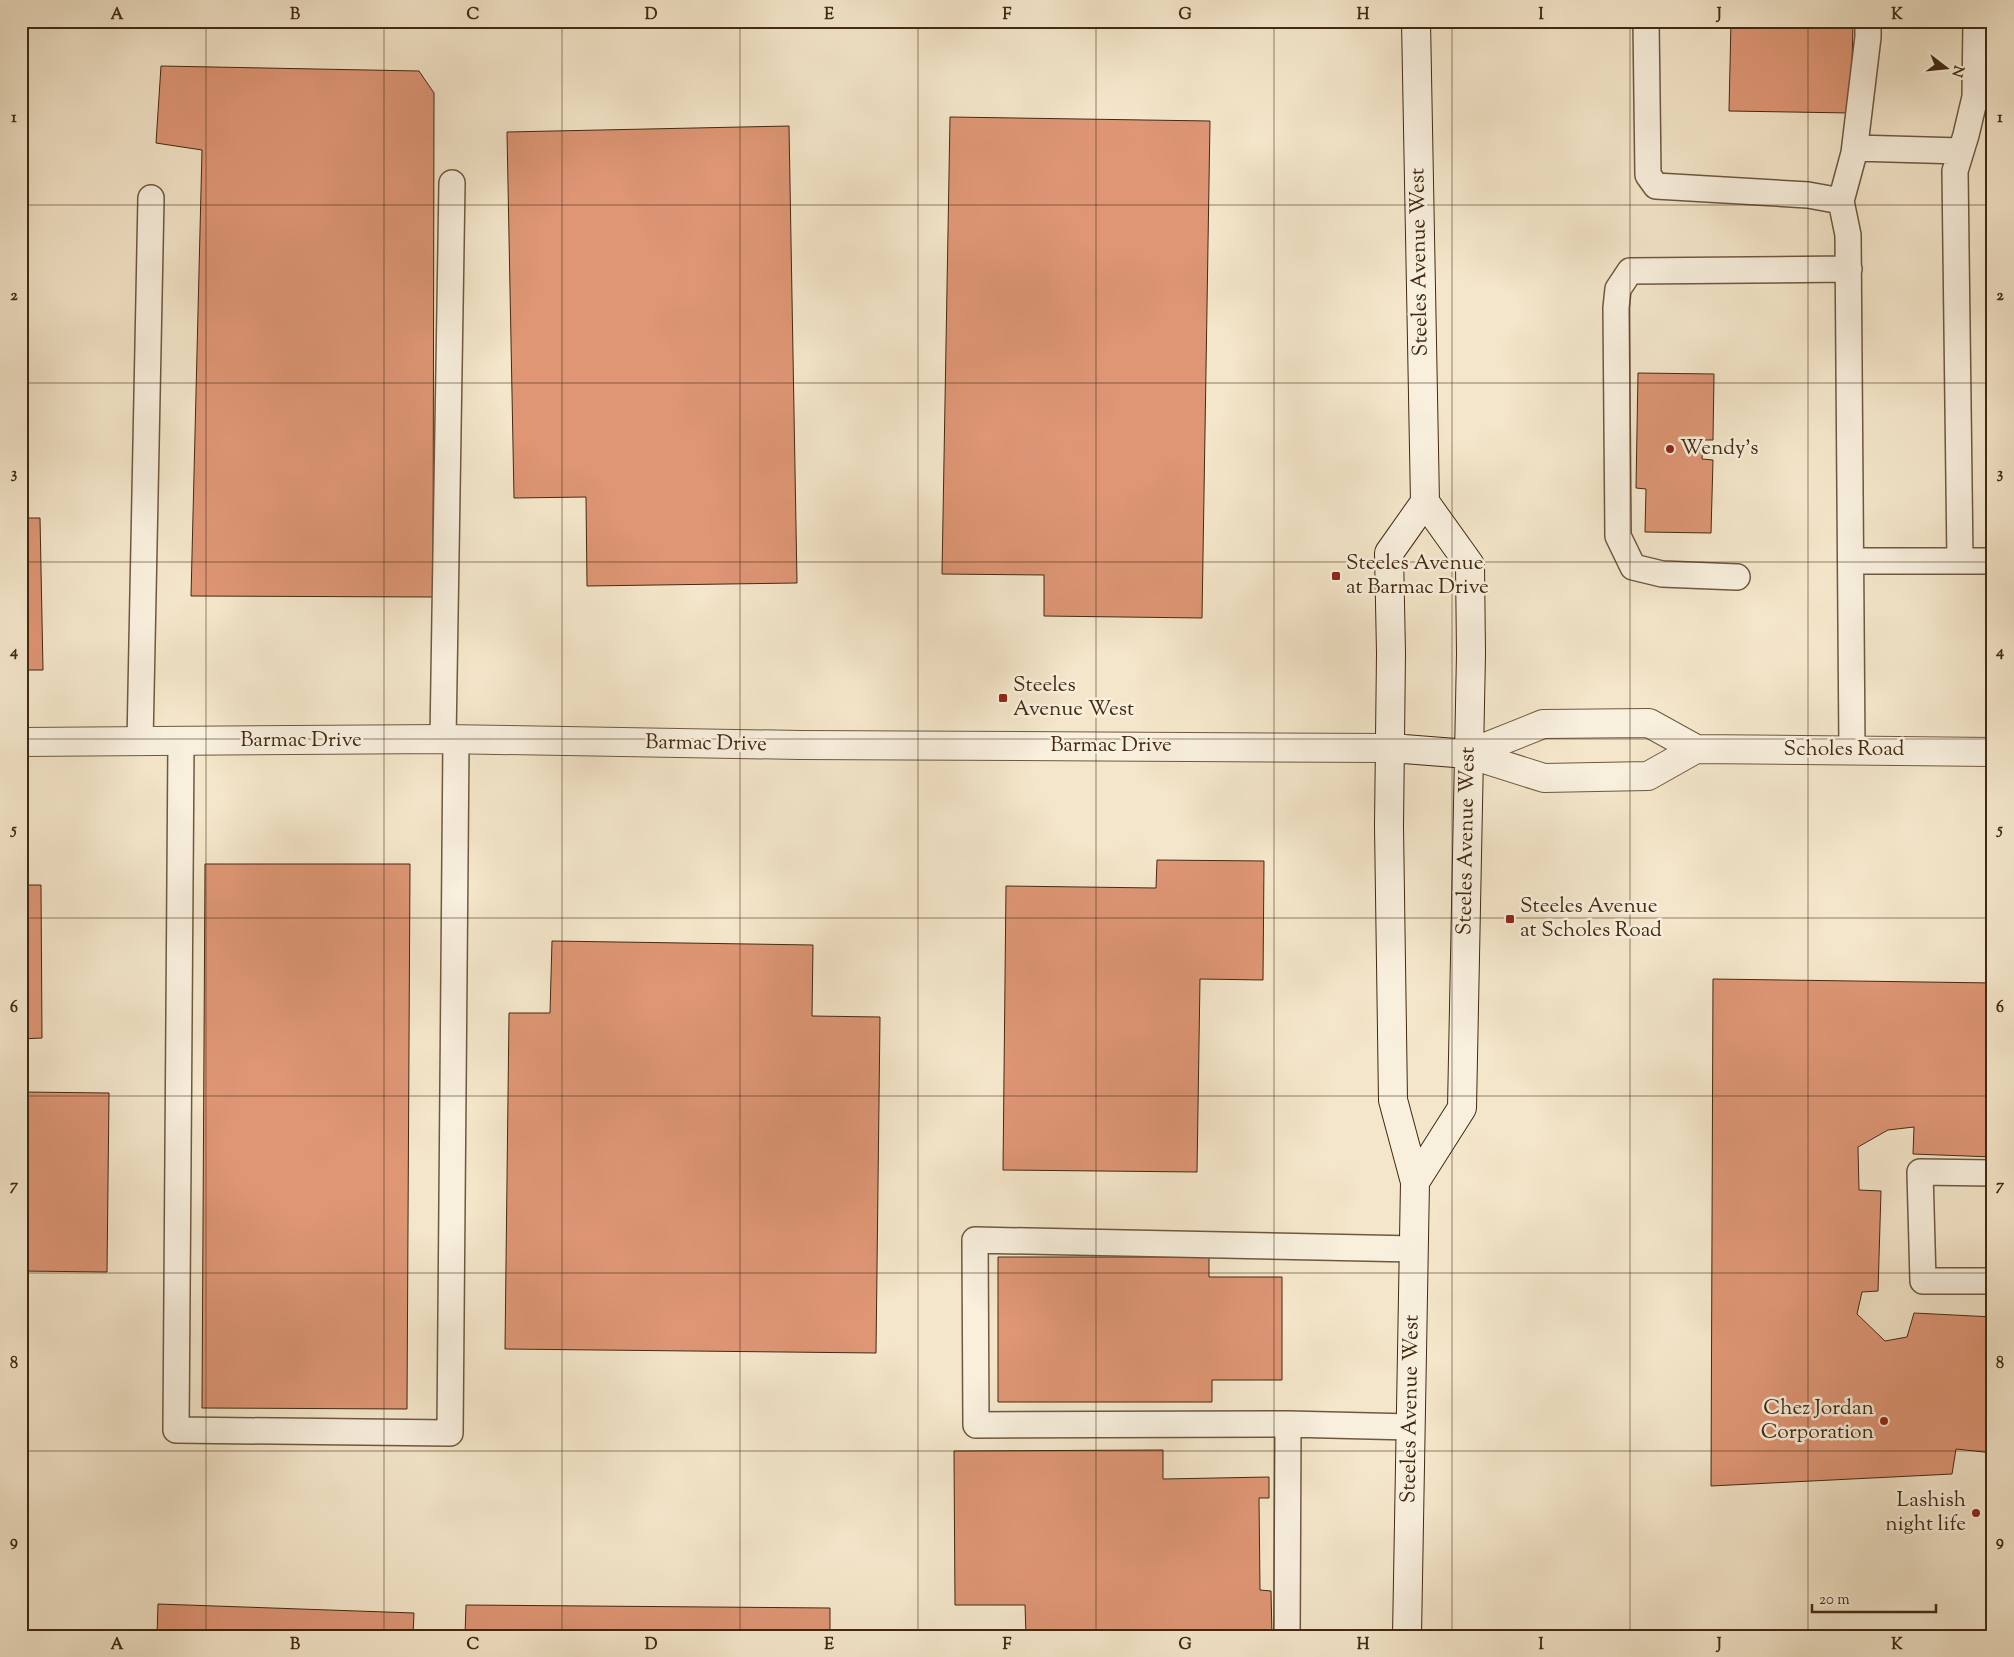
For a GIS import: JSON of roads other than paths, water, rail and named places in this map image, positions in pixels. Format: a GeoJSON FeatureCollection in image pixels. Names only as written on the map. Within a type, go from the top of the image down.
{"type":"FeatureCollection","features":[{"type":"Feature","properties":{"kind":"main road","name":"Steeles Avenue West"},"geometry":{"type":"LineString","coordinates":[[1415,1182],[1462,1108],[1471,654],[1470,565],[1424,502],[1416,21]]}},
{"type":"Feature","properties":{"kind":"main road","name":"Steeles Avenue West"},"geometry":{"type":"LineString","coordinates":[[1407,1636],[1415,1182],[1393,1100],[1389,826],[1392,653],[1389,553],[1424,502]]}},
{"type":"Feature","properties":{"kind":"main road","name":"Scholes Road"},"geometry":{"type":"LineString","coordinates":[[1468,754],[1543,724],[1649,723],[1696,749],[1993,752]]}},
{"type":"Feature","properties":{"kind":"main road","name":"Barmac Drive"},"geometry":{"type":"LineString","coordinates":[[21,742],[449,740],[800,745],[1391,748],[1468,754]]}},
{"type":"Feature","properties":{"kind":"main road","name":"Scholes Road"},"geometry":{"type":"LineString","coordinates":[[1468,754],[1544,778],[1648,776],[1696,749]]}},
{"type":"Feature","properties":{"kind":"lane"},"geometry":{"type":"LineString","coordinates":[[1646,21],[1648,175],[1656,186],[1808,195],[1841,201]]}},
{"type":"Feature","properties":{"kind":"lane"},"geometry":{"type":"LineString","coordinates":[[1852,750],[1848,235],[1841,201],[1855,148],[1868,37],[1868,21]]}},
{"type":"Feature","properties":{"kind":"lane"},"geometry":{"type":"LineString","coordinates":[[1960,561],[1954,172],[1974,97],[1976,21]]}},
{"type":"Feature","properties":{"kind":"lane"},"geometry":{"type":"LineString","coordinates":[[1855,148],[1961,150]]}},
{"type":"Feature","properties":{"kind":"lane"},"geometry":{"type":"LineString","coordinates":[[181,742],[176,1430],[450,1434],[449,740],[452,183]]}},
{"type":"Feature","properties":{"kind":"lane"},"geometry":{"type":"LineString","coordinates":[[140,742],[151,198]]}},
{"type":"Feature","properties":{"kind":"lane"},"geometry":{"type":"LineString","coordinates":[[1737,577],[1662,574],[1633,567],[1618,536],[1616,308],[1618,289],[1630,271],[1848,269]]}},
{"type":"Feature","properties":{"kind":"lane"},"geometry":{"type":"LineString","coordinates":[[1851,561],[1993,561]]}},
{"type":"Feature","properties":{"kind":"lane"},"geometry":{"type":"LineString","coordinates":[[1993,1173],[1920,1172],[1923,1280],[1993,1281]]}},
{"type":"Feature","properties":{"kind":"lane"},"geometry":{"type":"LineString","coordinates":[[1411,1427],[1288,1424],[976,1425],[975,1240],[1414,1249]]}},
{"type":"Feature","properties":{"kind":"lane"},"geometry":{"type":"LineString","coordinates":[[1287,1636],[1288,1424]]}},
{"type":"Feature","properties":{"kind":"place","name":"Wendy's"},"geometry":{"type":"Point","coordinates":[1670,449]}},
{"type":"Feature","properties":{"kind":"place","name":"Steeles Avenue at Barmac Drive"},"geometry":{"type":"Point","coordinates":[1336,576]}},
{"type":"Feature","properties":{"kind":"place","name":"Steeles Avenue West"},"geometry":{"type":"Point","coordinates":[1003,698]}},
{"type":"Feature","properties":{"kind":"place","name":"Steeles Avenue at Scholes Road"},"geometry":{"type":"Point","coordinates":[1510,919]}},
{"type":"Feature","properties":{"kind":"place","name":"Chez Jordan Corporation"},"geometry":{"type":"Point","coordinates":[1884,1421]}},
{"type":"Feature","properties":{"kind":"place","name":"Lashish night life"},"geometry":{"type":"Point","coordinates":[1976,1513]}}]}
